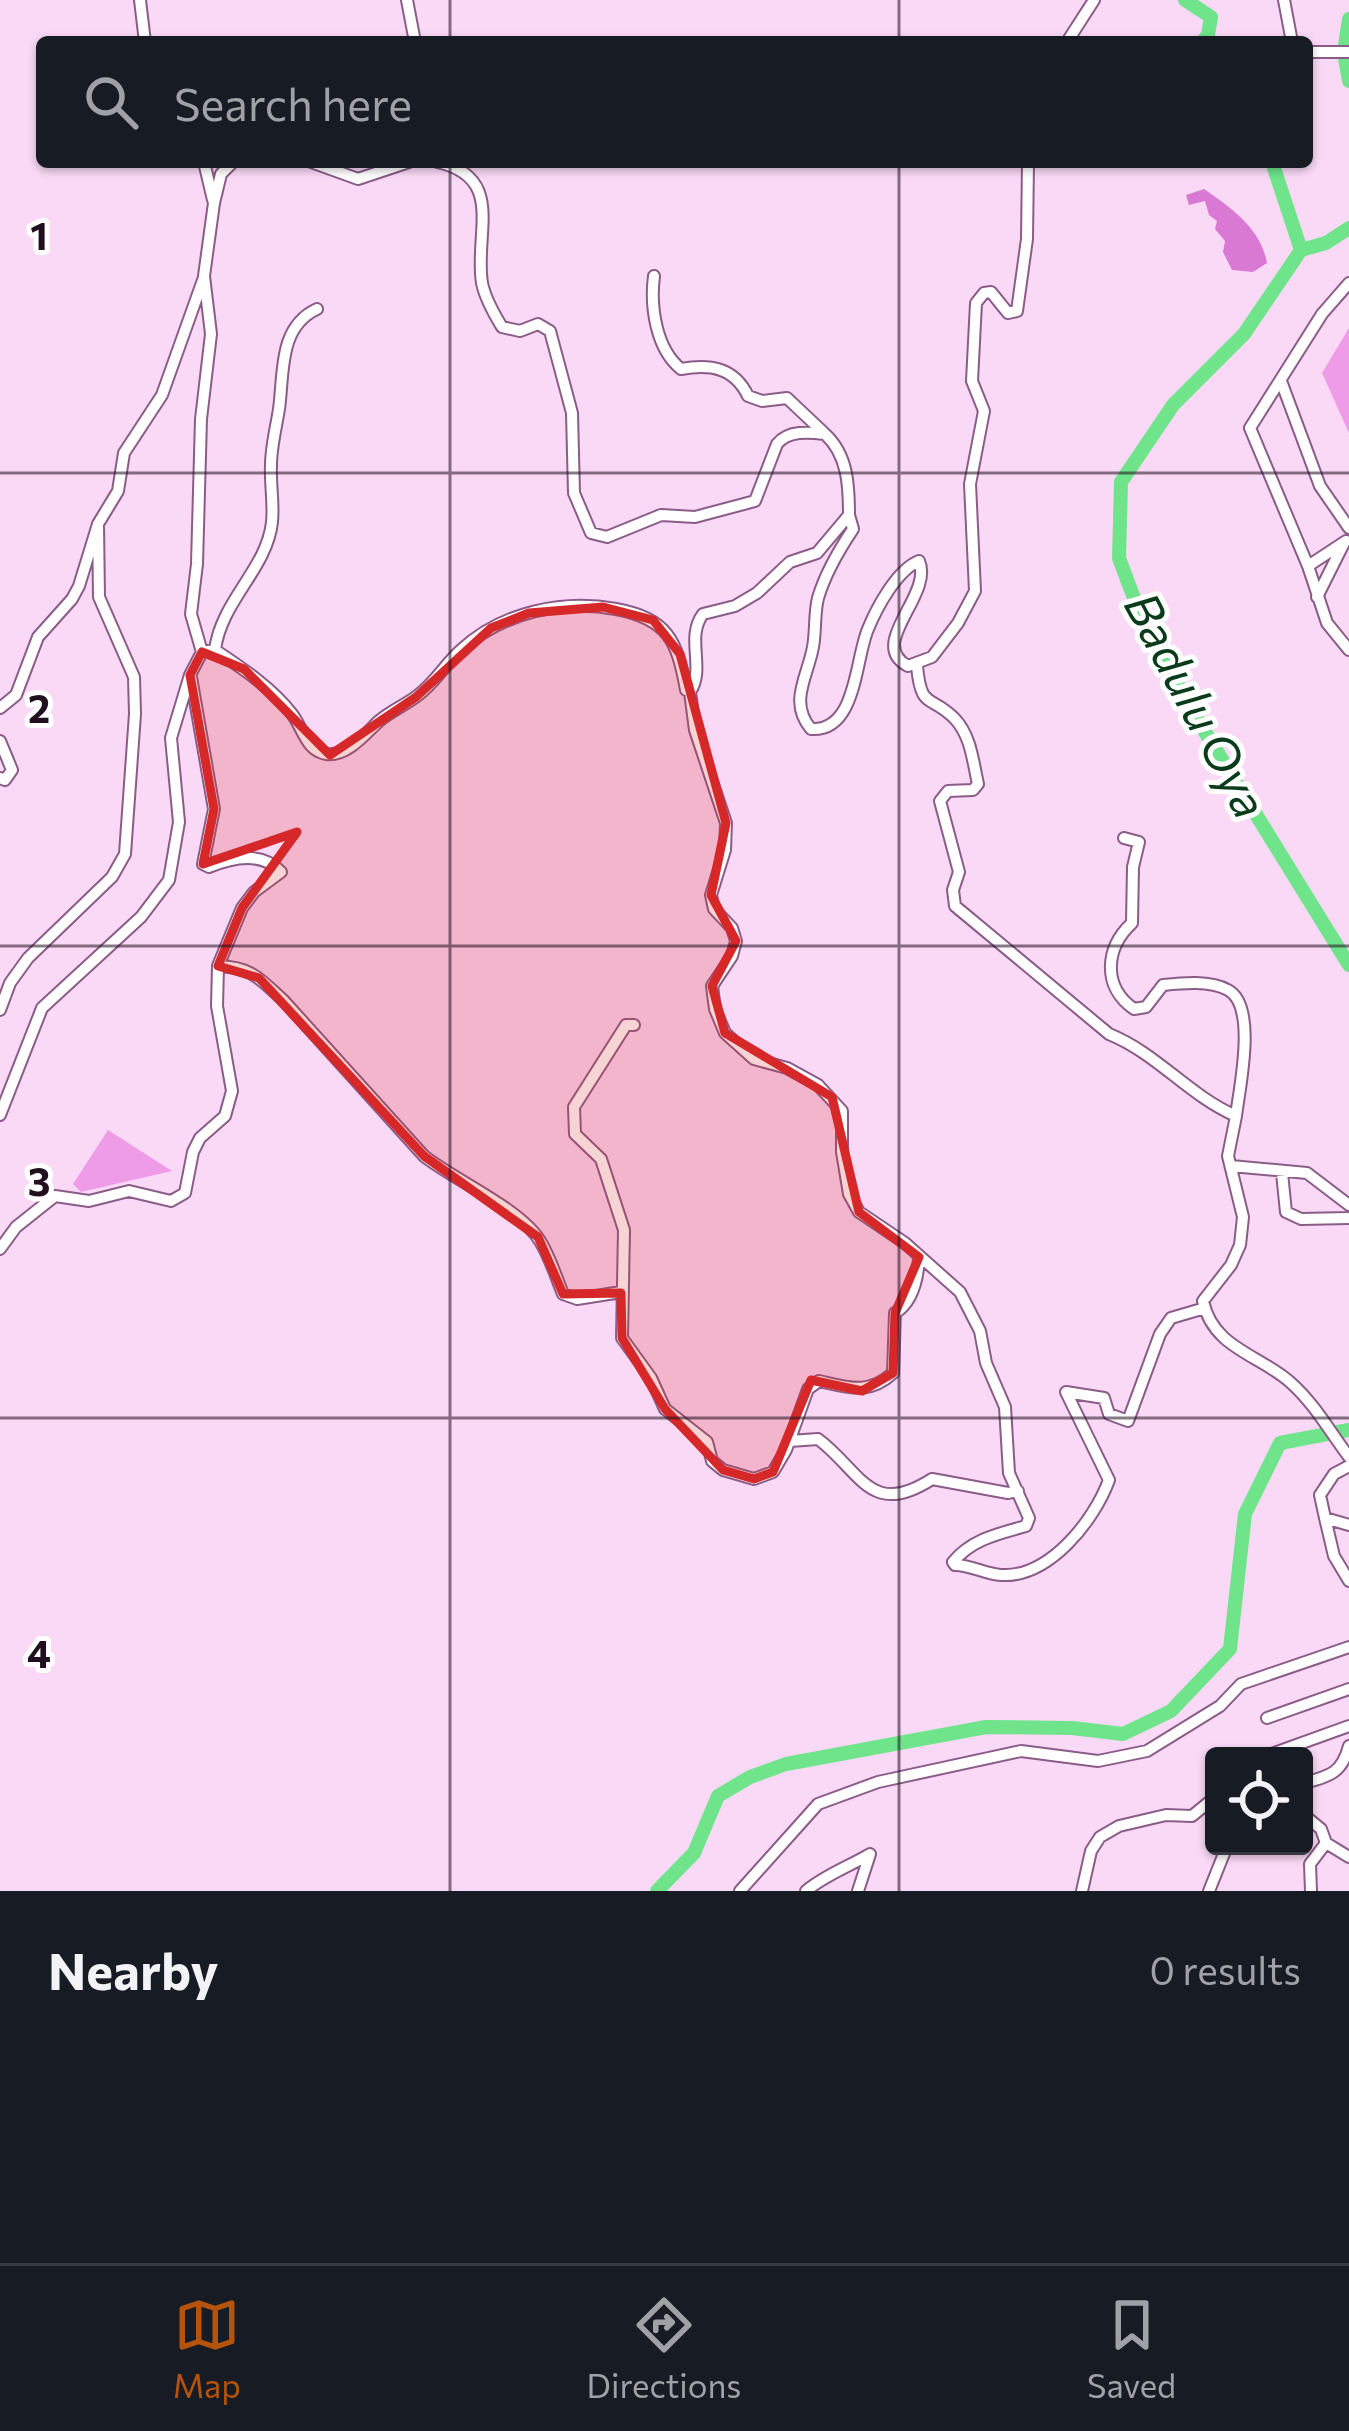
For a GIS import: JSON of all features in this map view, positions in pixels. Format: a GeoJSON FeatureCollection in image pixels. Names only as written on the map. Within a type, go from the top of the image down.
{"type":"FeatureCollection","features":[{"type":"Feature","properties":{"kind":"street"},"geometry":{"type":"LineString","coordinates":[[140,0],[144,36]]}},
{"type":"Feature","properties":{"kind":"street"},"geometry":{"type":"LineString","coordinates":[[407,0],[414,36]]}},
{"type":"Feature","properties":{"kind":"street"},"geometry":{"type":"LineString","coordinates":[[1071,36],[1094,0]]}},
{"type":"Feature","properties":{"kind":"street"},"geometry":{"type":"LineString","coordinates":[[1285,0],[1291,36]]}},
{"type":"Feature","properties":{"kind":"street"},"geometry":{"type":"LineString","coordinates":[[1313,52],[1349,52]]}},
{"type":"Feature","properties":{"kind":"street"},"geometry":{"type":"LineString","coordinates":[[205,168],[214,203]]}},
{"type":"Feature","properties":{"kind":"street"},"geometry":{"type":"LineString","coordinates":[[0,708],[16,695],[38,637],[72,599],[98,524],[118,490],[124,453],[162,395],[204,276],[214,203],[227,168]]}},
{"type":"Feature","properties":{"kind":"street"},"geometry":{"type":"LineString","coordinates":[[328,168],[358,179],[391,168]]}},
{"type":"Feature","properties":{"kind":"street"},"geometry":{"type":"LineString","coordinates":[[451,168],[470,176],[479,191],[482,284],[502,328],[511,332],[538,324],[550,331],[572,413],[571,475],[586,525],[598,537],[624,533],[661,514],[695,517],[755,501],[782,437],[825,434]]}},
{"type":"Feature","properties":{"kind":"street"},"geometry":{"type":"LineString","coordinates":[[654,276],[654,314],[673,363],[681,369],[704,365],[727,370],[748,396],[762,401],[787,398],[836,447],[849,479],[853,529],[817,602],[813,647],[800,692],[806,722],[820,730],[840,717],[854,685],[867,631],[911,563],[919,561],[923,577],[896,632],[893,650],[898,661],[917,666],[932,657],[975,591],[970,484],[984,411],[972,381],[976,303],[991,292],[1008,313],[1018,311],[1027,239],[1028,168]]}},
{"type":"Feature","properties":{"kind":"street"},"geometry":{"type":"LineString","coordinates":[[204,276],[211,334],[191,614],[209,651],[284,704],[314,750],[329,755],[345,751],[388,713],[416,697],[461,650],[491,628],[554,606],[603,607],[653,620],[680,654],[690,692]]}},
{"type":"Feature","properties":{"kind":"street"},"geometry":{"type":"LineString","coordinates":[[1349,283],[1322,314],[1250,428],[1327,623],[1349,650]]}},
{"type":"Feature","properties":{"kind":"street"},"geometry":{"type":"LineString","coordinates":[[0,1115],[42,1008],[141,917],[169,880],[179,822],[171,738],[190,675],[209,651],[232,600],[268,544],[271,463],[284,352],[293,330],[317,309]]}},
{"type":"Feature","properties":{"kind":"street"},"geometry":{"type":"LineString","coordinates":[[1281,381],[1320,486],[1349,528]]}},
{"type":"Feature","properties":{"kind":"street"},"geometry":{"type":"LineString","coordinates":[[849,515],[817,553],[790,562],[735,606],[703,614],[694,631],[697,682],[690,692],[695,730],[726,824],[725,850],[711,895],[736,941],[712,986],[724,1033],[754,1059],[787,1068],[832,1097],[842,1111],[842,1152],[859,1213],[960,1292],[980,1331],[986,1363],[1005,1407],[1009,1473],[1029,1518],[1025,1526],[980,1540],[952,1562],[998,1575],[1026,1574],[1089,1521],[1109,1480],[1066,1392],[1104,1398],[1109,1414],[1128,1421],[1160,1334],[1171,1318],[1204,1308]]}},
{"type":"Feature","properties":{"kind":"street"},"geometry":{"type":"LineString","coordinates":[[0,1010],[10,983],[28,958],[112,877],[124,854],[134,677],[99,597],[98,524]]}},
{"type":"Feature","properties":{"kind":"street"},"geometry":{"type":"LineString","coordinates":[[1308,566],[1347,541]]}},
{"type":"Feature","properties":{"kind":"street"},"geometry":{"type":"LineString","coordinates":[[1317,597],[1347,541]]}},
{"type":"Feature","properties":{"kind":"street"},"geometry":{"type":"LineString","coordinates":[[917,666],[919,686],[928,703],[954,717],[969,742],[978,784],[973,790],[948,791],[940,801],[959,872],[953,890],[955,906],[1109,1034],[1136,1045],[1166,1065],[1206,1103],[1236,1116]]}},
{"type":"Feature","properties":{"kind":"street"},"geometry":{"type":"LineString","coordinates":[[0,1249],[16,1227],[55,1196],[89,1202],[129,1191],[171,1201],[185,1193],[200,1138],[225,1116],[232,1091],[217,1006],[218,966],[242,908],[280,872],[275,864],[259,858],[227,860],[209,867],[203,864],[214,809],[190,675]]}},
{"type":"Feature","properties":{"kind":"street"},"geometry":{"type":"LineString","coordinates":[[0,741],[12,770],[5,780],[0,778]]}},
{"type":"Feature","properties":{"kind":"street"},"geometry":{"type":"LineString","coordinates":[[1124,838],[1139,842],[1133,867],[1132,922],[1111,954],[1111,983],[1122,1001],[1134,1009],[1146,1007],[1162,985],[1189,982],[1227,989],[1236,998],[1245,1051],[1228,1156],[1243,1217],[1240,1245],[1231,1265],[1203,1300],[1204,1308],[1215,1332],[1286,1378],[1306,1398],[1349,1462],[1320,1495],[1334,1556],[1349,1581]]}},
{"type":"Feature","properties":{"kind":"street"},"geometry":{"type":"LineString","coordinates":[[218,966],[244,967],[259,978],[424,1156],[484,1193],[538,1237],[563,1294],[577,1299],[622,1292]]}},
{"type":"Feature","properties":{"kind":"street"},"geometry":{"type":"LineString","coordinates":[[634,1025],[626,1025],[574,1107],[575,1134],[601,1159],[624,1230],[622,1338],[651,1378],[665,1409],[706,1442],[712,1461],[723,1471],[754,1479],[773,1472],[790,1441],[808,1389],[819,1382],[862,1390],[879,1386],[893,1373],[896,1313],[906,1307],[919,1257]]}},
{"type":"Feature","properties":{"kind":"street"},"geometry":{"type":"LineString","coordinates":[[1231,1166],[1315,1176],[1349,1205]]}},
{"type":"Feature","properties":{"kind":"street"},"geometry":{"type":"LineString","coordinates":[[1282,1173],[1286,1212],[1300,1219],[1349,1218]]}},
{"type":"Feature","properties":{"kind":"street"},"geometry":{"type":"LineString","coordinates":[[790,1441],[818,1439],[842,1456],[855,1480],[888,1497],[932,1479],[1018,1491]]}},
{"type":"Feature","properties":{"kind":"street"},"geometry":{"type":"LineString","coordinates":[[1325,1518],[1349,1526]]}},
{"type":"Feature","properties":{"kind":"street"},"geometry":{"type":"LineString","coordinates":[[740,1891],[818,1804],[878,1782],[1022,1751],[1098,1761],[1147,1751],[1220,1706],[1241,1684],[1349,1647]]}},
{"type":"Feature","properties":{"kind":"street"},"geometry":{"type":"LineString","coordinates":[[1267,1718],[1349,1689]]}},
{"type":"Feature","properties":{"kind":"street"},"geometry":{"type":"LineString","coordinates":[[1291,1747],[1349,1726]]}},
{"type":"Feature","properties":{"kind":"street"},"geometry":{"type":"LineString","coordinates":[[1313,1780],[1344,1766],[1349,1746]]}},
{"type":"Feature","properties":{"kind":"street"},"geometry":{"type":"LineString","coordinates":[[1082,1891],[1090,1875],[1091,1851],[1108,1832],[1166,1815],[1192,1816],[1205,1805]]}},
{"type":"Feature","properties":{"kind":"street"},"geometry":{"type":"LineString","coordinates":[[1313,1822],[1321,1828],[1326,1843],[1349,1857]]}},
{"type":"Feature","properties":{"kind":"street"},"geometry":{"type":"LineString","coordinates":[[1311,1891],[1310,1864],[1326,1843]]}},
{"type":"Feature","properties":{"kind":"street"},"geometry":{"type":"LineString","coordinates":[[806,1891],[821,1878],[870,1854],[858,1891]]}},
{"type":"Feature","properties":{"kind":"street"},"geometry":{"type":"LineString","coordinates":[[1209,1891],[1223,1855]]}},
{"type":"Feature","properties":{"kind":"highlighted area"},"geometry":{"type":"Polygon","coordinates":[[[603,607],[653,620],[680,654],[726,823],[711,895],[736,941],[712,986],[725,1033],[832,1097],[859,1212],[919,1257],[895,1313],[893,1373],[862,1391],[811,1380],[773,1472],[754,1479],[723,1470],[665,1409],[622,1338],[621,1293],[563,1294],[538,1237],[424,1156],[259,978],[218,966],[242,908],[297,832],[203,864],[214,809],[190,675],[202,652],[244,669],[330,755],[416,697],[491,628],[529,613],[603,607]]]}},
{"type":"Feature","properties":{"kind":"shaded area"},"geometry":{"type":"Polygon","coordinates":[[[1204,189],[1252,229],[1267,263],[1253,272],[1232,270],[1223,252],[1225,241],[1205,201],[1189,205],[1186,195],[1204,189]]]}},
{"type":"Feature","properties":{"kind":"shaded area"},"geometry":{"type":"Polygon","coordinates":[[[1349,328],[1349,433],[1322,373],[1349,328]]]}},
{"type":"Feature","properties":{"kind":"shaded area"},"geometry":{"type":"Polygon","coordinates":[[[108,1130],[172,1171],[81,1192],[73,1184],[108,1130]]]}},
{"type":"Feature","properties":{"kind":"waterway"},"geometry":{"type":"LineString","coordinates":[[1185,0],[1211,17],[1207,36]]}},
{"type":"Feature","properties":{"kind":"waterway","name":"Badulu Oya"},"geometry":{"type":"LineString","coordinates":[[1349,19],[1344,52],[1349,81]]}},
{"type":"Feature","properties":{"kind":"waterway"},"geometry":{"type":"LineString","coordinates":[[1274,168],[1301,250]]}},
{"type":"Feature","properties":{"kind":"waterway","name":"Badulu Oya"},"geometry":{"type":"LineString","coordinates":[[1349,228],[1326,243],[1301,250],[1244,334],[1173,405],[1121,482],[1119,558],[1135,601],[1189,706],[1349,965]]}},
{"type":"Feature","properties":{"kind":"waterway","name":"Badulu Oya"},"geometry":{"type":"LineString","coordinates":[[657,1891],[694,1853],[718,1796],[786,1764],[986,1727],[1123,1734],[1171,1711],[1230,1649],[1245,1514],[1280,1443],[1349,1430]]}}]}
